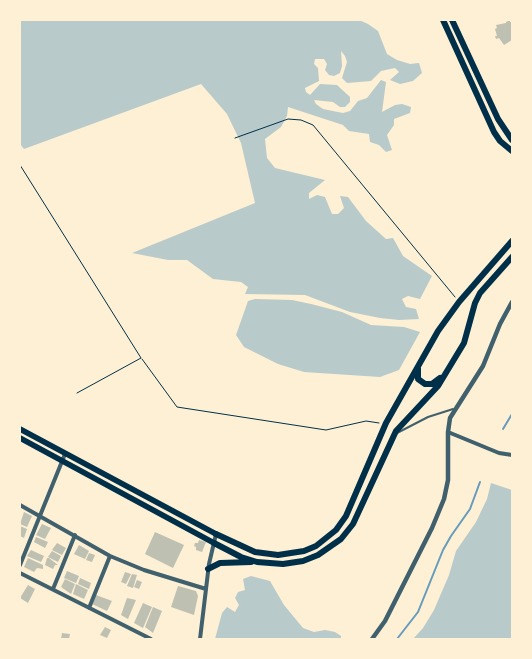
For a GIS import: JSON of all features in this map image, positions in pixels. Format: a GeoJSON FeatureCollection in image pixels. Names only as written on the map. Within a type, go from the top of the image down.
{"type":"FeatureCollection","features":[{"type":"Feature","properties":{"kind":"main road"},"geometry":{"type":"LineString","coordinates":[[443,20],[494,132],[512,151]]}},
{"type":"Feature","properties":{"kind":"main road"},"geometry":{"type":"LineString","coordinates":[[452,20],[498,120],[512,140]]}},
{"type":"Feature","properties":{"kind":"main road"},"geometry":{"type":"LineString","coordinates":[[20,429],[216,534],[255,552],[266,555],[289,554],[316,546],[336,530],[346,516],[386,423],[438,331],[459,302],[512,241]]}},
{"type":"Feature","properties":{"kind":"main road"},"geometry":{"type":"LineString","coordinates":[[208,569],[220,563],[295,563],[318,555],[341,539],[353,524],[396,431],[405,419],[433,392],[464,343],[475,303],[480,294],[512,257]]}},
{"type":"Feature","properties":{"kind":"main road"},"geometry":{"type":"LineString","coordinates":[[419,363],[417,377],[428,385],[439,380],[454,360]]}},
{"type":"Feature","properties":{"kind":"main road"},"geometry":{"type":"LineString","coordinates":[[20,438],[214,543],[242,557],[257,562]]}},
{"type":"Feature","properties":{"kind":"street"},"geometry":{"type":"LineString","coordinates":[[372,639],[385,621],[432,528],[444,499],[448,480],[448,432],[450,418],[483,366],[500,324],[512,302]]}},
{"type":"Feature","properties":{"kind":"street"},"geometry":{"type":"LineString","coordinates":[[448,432],[499,453],[512,455]]}},
{"type":"Feature","properties":{"kind":"street"},"geometry":{"type":"LineString","coordinates":[[20,565],[65,454]]}},
{"type":"Feature","properties":{"kind":"street"},"geometry":{"type":"LineString","coordinates":[[20,505],[110,556],[144,570],[206,589]]}},
{"type":"Feature","properties":{"kind":"street"},"geometry":{"type":"LineString","coordinates":[[200,639],[208,569],[216,534]]}},
{"type":"Feature","properties":{"kind":"street"},"geometry":{"type":"LineString","coordinates":[[53,590],[75,535]]}},
{"type":"Feature","properties":{"kind":"street"},"geometry":{"type":"LineString","coordinates":[[89,608],[110,556]]}},
{"type":"Feature","properties":{"kind":"street"},"geometry":{"type":"LineString","coordinates":[[20,573],[151,639]]}},
{"type":"Feature","properties":{"kind":"lane"},"geometry":{"type":"LineString","coordinates":[[376,473],[398,433],[428,417],[455,409]]}},
{"type":"Feature","properties":{"kind":"path"},"geometry":{"type":"LineString","coordinates":[[235,138],[288,119],[301,120],[313,125],[459,302]]}},
{"type":"Feature","properties":{"kind":"path"},"geometry":{"type":"LineString","coordinates":[[20,165],[141,358],[177,407],[326,430],[366,421],[386,423]]}},
{"type":"Feature","properties":{"kind":"path"},"geometry":{"type":"LineString","coordinates":[[77,393],[141,358]]}},
{"type":"Feature","properties":{"kind":"shaded area"},"geometry":{"type":"Polygon","coordinates":[[[20,20],[359,20],[378,31],[387,54],[397,60],[410,64],[419,63],[422,73],[413,81],[400,84],[390,80],[399,72],[395,68],[381,71],[371,81],[347,83],[342,78],[347,62],[341,51],[342,66],[340,73],[334,76],[329,75],[325,70],[327,64],[324,59],[315,59],[314,64],[318,68],[319,81],[305,88],[306,92],[310,95],[320,84],[337,85],[350,97],[350,102],[345,107],[340,107],[333,102],[314,100],[316,104],[323,109],[343,113],[350,111],[358,101],[367,98],[381,80],[386,82],[382,112],[395,105],[402,104],[411,107],[410,113],[394,119],[394,125],[387,135],[392,150],[386,152],[379,145],[370,142],[369,134],[349,131],[343,125],[288,107],[287,116],[281,127],[265,139],[267,158],[275,168],[325,180],[309,193],[309,199],[317,195],[325,197],[332,214],[338,214],[344,208],[340,196],[348,197],[366,221],[386,239],[393,238],[403,256],[432,276],[420,299],[408,296],[402,299],[406,307],[416,309],[419,319],[399,320],[350,312],[305,295],[245,294],[248,287],[241,282],[213,279],[187,260],[168,260],[132,253],[255,203],[241,143],[227,114],[201,84],[24,149],[20,144],[20,20]]]}},
{"type":"Feature","properties":{"kind":"shaded area"},"geometry":{"type":"Polygon","coordinates":[[[255,299],[292,300],[342,312],[371,325],[404,327],[420,332],[399,370],[380,377],[304,372],[278,364],[244,347],[236,335],[248,301],[255,299]]]}},
{"type":"Feature","properties":{"kind":"shaded area"},"geometry":{"type":"Polygon","coordinates":[[[491,483],[512,490],[512,639],[413,639],[423,628],[434,610],[449,575],[456,551],[476,522],[487,499],[491,483]]]}},
{"type":"Feature","properties":{"kind":"shaded area"},"geometry":{"type":"Polygon","coordinates":[[[251,576],[270,581],[284,605],[303,628],[314,632],[325,630],[335,632],[341,636],[341,639],[215,639],[222,613],[227,607],[235,612],[239,605],[235,598],[238,592],[245,590],[243,579],[251,576]]]}},
{"type":"Feature","properties":{"kind":"building"},"geometry":{"type":"Polygon","coordinates":[[[510,20],[510,22],[512,22],[512,40],[504,45],[499,38],[496,39],[495,36],[497,36],[495,29],[497,28],[496,25],[506,23],[510,20]]]}},
{"type":"Feature","properties":{"kind":"building"},"geometry":{"type":"Polygon","coordinates":[[[24,512],[32,516],[27,527],[20,524],[24,512]]]}},
{"type":"Feature","properties":{"kind":"building"},"geometry":{"type":"Polygon","coordinates":[[[42,524],[51,528],[45,539],[36,535],[42,524]]]}},
{"type":"Feature","properties":{"kind":"building"},"geometry":{"type":"Polygon","coordinates":[[[20,526],[27,529],[24,538],[20,536],[20,526]]]}},
{"type":"Feature","properties":{"kind":"building"},"geometry":{"type":"Polygon","coordinates":[[[155,532],[184,545],[173,568],[145,554],[155,532]]]}},
{"type":"Feature","properties":{"kind":"building"},"geometry":{"type":"Polygon","coordinates":[[[36,537],[48,542],[45,548],[34,542],[36,537]]]}},
{"type":"Feature","properties":{"kind":"building"},"geometry":{"type":"Polygon","coordinates":[[[199,540],[206,542],[202,552],[196,550],[196,547],[194,546],[199,540]]]}},
{"type":"Feature","properties":{"kind":"building"},"geometry":{"type":"Polygon","coordinates":[[[57,543],[66,548],[62,555],[52,550],[57,543]]]}},
{"type":"Feature","properties":{"kind":"building"},"geometry":{"type":"Polygon","coordinates":[[[79,545],[89,551],[85,559],[74,554],[79,545]]]}},
{"type":"Feature","properties":{"kind":"building"},"geometry":{"type":"Polygon","coordinates":[[[31,550],[44,556],[41,562],[27,556],[31,550]]]}},
{"type":"Feature","properties":{"kind":"building"},"geometry":{"type":"Polygon","coordinates":[[[52,551],[61,556],[58,562],[48,557],[52,551]]]}},
{"type":"Feature","properties":{"kind":"building"},"geometry":{"type":"Polygon","coordinates":[[[89,553],[95,555],[92,562],[86,560],[89,553]]]}},
{"type":"Feature","properties":{"kind":"building"},"geometry":{"type":"Polygon","coordinates":[[[28,558],[43,565],[43,569],[37,568],[34,572],[24,567],[28,558]]]}},
{"type":"Feature","properties":{"kind":"building"},"geometry":{"type":"Polygon","coordinates":[[[47,558],[58,565],[55,565],[53,569],[45,565],[47,558]]]}},
{"type":"Feature","properties":{"kind":"building"},"geometry":{"type":"Polygon","coordinates":[[[67,571],[79,576],[76,583],[64,578],[67,571]]]}},
{"type":"Feature","properties":{"kind":"building"},"geometry":{"type":"Polygon","coordinates":[[[125,572],[131,574],[126,584],[121,582],[125,572]]]}},
{"type":"Feature","properties":{"kind":"building"},"geometry":{"type":"Polygon","coordinates":[[[132,574],[137,575],[133,588],[127,586],[132,574]]]}},
{"type":"Feature","properties":{"kind":"building"},"geometry":{"type":"Polygon","coordinates":[[[80,578],[91,583],[89,589],[78,584],[80,578]]]}},
{"type":"Feature","properties":{"kind":"building"},"geometry":{"type":"Polygon","coordinates":[[[65,579],[75,584],[71,594],[61,587],[65,579]]]}},
{"type":"Feature","properties":{"kind":"building"},"geometry":{"type":"Polygon","coordinates":[[[137,580],[142,582],[139,589],[134,587],[137,580]]]}},
{"type":"Feature","properties":{"kind":"building"},"geometry":{"type":"Polygon","coordinates":[[[76,584],[88,590],[84,599],[73,594],[76,584]]]}},
{"type":"Feature","properties":{"kind":"building"},"geometry":{"type":"Polygon","coordinates":[[[28,585],[35,589],[28,603],[20,598],[28,585]]]}},
{"type":"Feature","properties":{"kind":"building"},"geometry":{"type":"Polygon","coordinates":[[[178,586],[196,591],[198,596],[194,615],[171,607],[178,586]]]}},
{"type":"Feature","properties":{"kind":"building"},"geometry":{"type":"Polygon","coordinates":[[[96,595],[112,601],[107,611],[92,604],[96,595]]]}},
{"type":"Feature","properties":{"kind":"building"},"geometry":{"type":"Polygon","coordinates":[[[127,598],[136,600],[128,619],[121,615],[127,598]]]}},
{"type":"Feature","properties":{"kind":"building"},"geometry":{"type":"Polygon","coordinates":[[[143,603],[152,607],[143,628],[134,623],[143,603]]]}},
{"type":"Feature","properties":{"kind":"building"},"geometry":{"type":"Polygon","coordinates":[[[153,607],[162,611],[153,633],[145,627],[153,607]]]}},
{"type":"Feature","properties":{"kind":"building"},"geometry":{"type":"Polygon","coordinates":[[[105,627],[111,630],[107,638],[100,635],[105,627]]]}},
{"type":"Feature","properties":{"kind":"building"},"geometry":{"type":"Polygon","coordinates":[[[62,633],[70,634],[69,639],[61,639],[62,633]]]}},
{"type":"Feature","properties":{"kind":"waterway"},"geometry":{"type":"LineString","coordinates":[[503,429],[512,414]]}},
{"type":"Feature","properties":{"kind":"waterway"},"geometry":{"type":"LineString","coordinates":[[397,639],[418,612],[443,550],[470,509],[480,482]]}}]}
